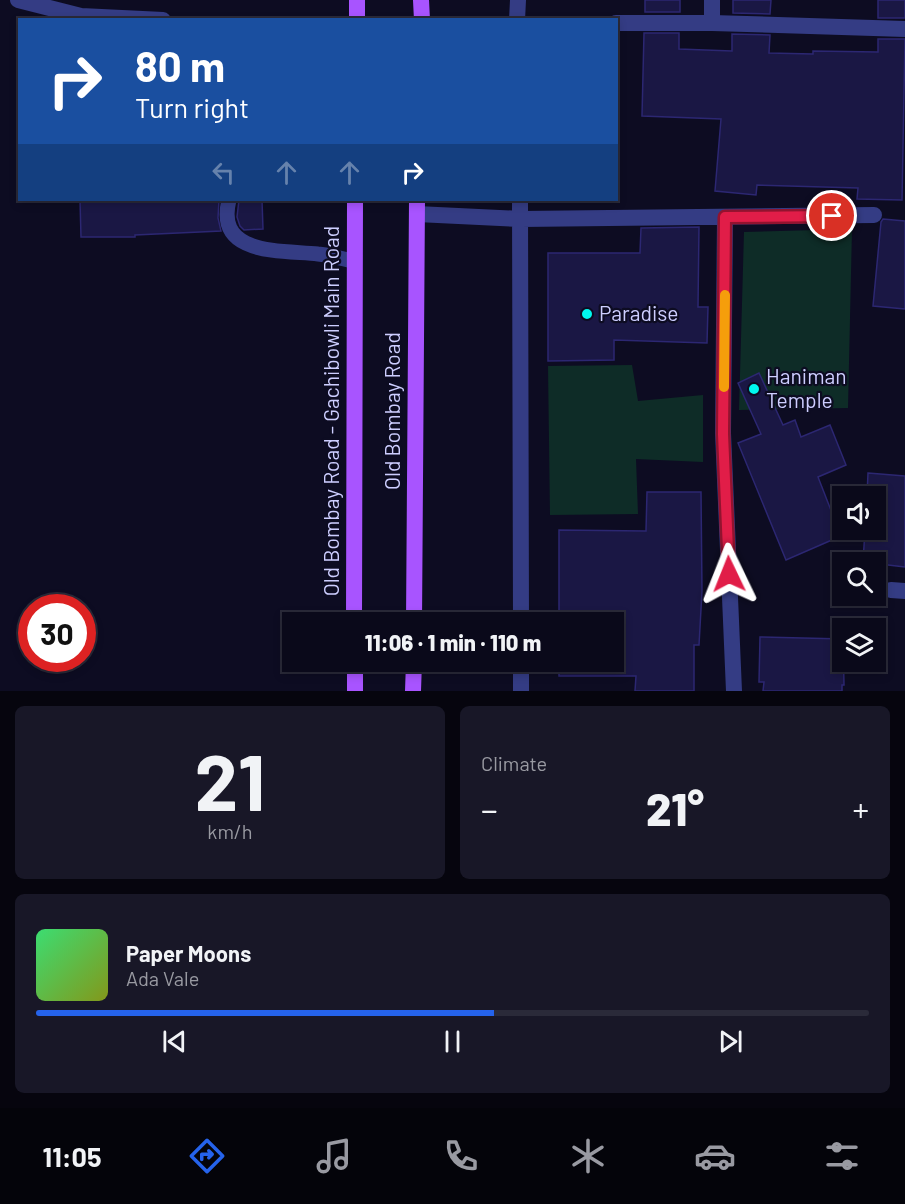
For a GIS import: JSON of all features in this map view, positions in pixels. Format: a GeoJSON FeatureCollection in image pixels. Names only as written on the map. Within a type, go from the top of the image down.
{"type":"FeatureCollection","features":[{"type":"Feature","properties":{"kind":"main road"},"geometry":{"type":"LineString","coordinates":[[357,0],[357,18]]}},
{"type":"Feature","properties":{"kind":"main road"},"geometry":{"type":"LineString","coordinates":[[421,0],[422,18]]}},
{"type":"Feature","properties":{"kind":"main road","name":"Old Bombay Road - Gachibowli Main Road"},"geometry":{"type":"LineString","coordinates":[[354,612],[355,201]]}},
{"type":"Feature","properties":{"kind":"main road","name":"Old Bombay Road"},"geometry":{"type":"LineString","coordinates":[[414,612],[417,207]]}},
{"type":"Feature","properties":{"kind":"main road"},"geometry":{"type":"LineString","coordinates":[[355,672],[355,691]]}},
{"type":"Feature","properties":{"kind":"main road"},"geometry":{"type":"LineString","coordinates":[[413,691],[414,672]]}},
{"type":"Feature","properties":{"kind":"street"},"geometry":{"type":"LineString","coordinates":[[18,0],[81,16],[122,18]]}},
{"type":"Feature","properties":{"kind":"street"},"geometry":{"type":"LineString","coordinates":[[517,18],[518,0]]}},
{"type":"Feature","properties":{"kind":"street"},"geometry":{"type":"LineString","coordinates":[[712,0],[712,22]]}},
{"type":"Feature","properties":{"kind":"street"},"geometry":{"type":"LineString","coordinates":[[618,23],[712,22],[905,29]]}},
{"type":"Feature","properties":{"kind":"street"},"geometry":{"type":"LineString","coordinates":[[520,201],[521,612]]}},
{"type":"Feature","properties":{"kind":"street"},"geometry":{"type":"LineString","coordinates":[[417,207],[520,219],[874,215]]}},
{"type":"Feature","properties":{"kind":"street"},"geometry":{"type":"LineString","coordinates":[[725,217],[723,434],[734,691]]}},
{"type":"Feature","properties":{"kind":"street"},"geometry":{"type":"LineString","coordinates":[[521,672],[521,691]]}},
{"type":"Feature","properties":{"kind":"lane"},"geometry":{"type":"LineString","coordinates":[[229,201],[225,215],[236,238],[260,250],[320,254],[354,261]]}},
{"type":"Feature","properties":{"kind":"green space"},"geometry":{"type":"Polygon","coordinates":[[[852,229],[848,408],[739,410],[744,232],[852,229]]]}},
{"type":"Feature","properties":{"kind":"green space"},"geometry":{"type":"Polygon","coordinates":[[[632,365],[638,401],[703,395],[703,462],[636,459],[638,514],[550,515],[548,366],[632,365]]]}},
{"type":"Feature","properties":{"kind":"building"},"geometry":{"type":"Polygon","coordinates":[[[645,0],[680,0],[680,12],[645,12],[645,0]]]}},
{"type":"Feature","properties":{"kind":"building"},"geometry":{"type":"Polygon","coordinates":[[[733,0],[771,0],[770,14],[733,13],[733,0]]]}},
{"type":"Feature","properties":{"kind":"building"},"geometry":{"type":"Polygon","coordinates":[[[878,0],[905,0],[905,18],[878,18],[878,0]]]}},
{"type":"Feature","properties":{"kind":"building"},"geometry":{"type":"Polygon","coordinates":[[[644,33],[679,33],[679,49],[732,51],[732,34],[770,35],[769,53],[878,52],[878,39],[905,39],[902,200],[857,199],[858,188],[757,185],[756,195],[715,191],[721,119],[642,116],[644,33]]]}},
{"type":"Feature","properties":{"kind":"building"},"geometry":{"type":"Polygon","coordinates":[[[80,201],[219,201],[218,218],[221,231],[135,235],[135,237],[81,237],[80,201]]]}},
{"type":"Feature","properties":{"kind":"building"},"geometry":{"type":"Polygon","coordinates":[[[239,201],[262,201],[263,229],[244,230],[237,217],[239,201]]]}},
{"type":"Feature","properties":{"kind":"building"},"geometry":{"type":"Polygon","coordinates":[[[883,219],[905,221],[905,309],[873,306],[883,219]]]}},
{"type":"Feature","properties":{"kind":"building"},"geometry":{"type":"Polygon","coordinates":[[[699,227],[698,307],[708,307],[707,343],[614,340],[614,360],[548,361],[548,253],[640,253],[641,228],[699,227]]]}},
{"type":"Feature","properties":{"kind":"building"},"geometry":{"type":"Polygon","coordinates":[[[759,373],[783,425],[795,420],[801,437],[830,425],[846,465],[818,477],[832,513],[832,540],[786,560],[738,443],[761,434],[738,383],[759,373]]]}},
{"type":"Feature","properties":{"kind":"building"},"geometry":{"type":"Polygon","coordinates":[[[868,473],[905,476],[905,567],[886,565],[886,552],[864,552],[864,540],[886,540],[886,486],[867,486],[868,473]]]}},
{"type":"Feature","properties":{"kind":"building"},"geometry":{"type":"Polygon","coordinates":[[[647,492],[701,492],[702,591],[699,645],[694,645],[694,691],[635,691],[636,676],[559,676],[559,672],[624,672],[624,612],[559,612],[559,530],[646,531],[647,492]]]}},
{"type":"Feature","properties":{"kind":"building"},"geometry":{"type":"Polygon","coordinates":[[[760,637],[832,639],[832,672],[844,672],[842,691],[763,691],[764,682],[759,682],[760,637]]]}},
{"type":"Feature","properties":{"kind":"slow traffic"},"geometry":{"type":"LineString","coordinates":[[724,387],[725,295]]}},
{"type":"Feature","properties":{"kind":"place","name":"Paradise"},"geometry":{"type":"Point","coordinates":[587,314]}},
{"type":"Feature","properties":{"kind":"place","name":"Haniman Temple"},"geometry":{"type":"Point","coordinates":[754,389]}},
{"type":"Feature","properties":{"kind":"route"},"geometry":{"type":"LineString","coordinates":[[729,574],[723,434],[725,217],[832,216]]}}]}
